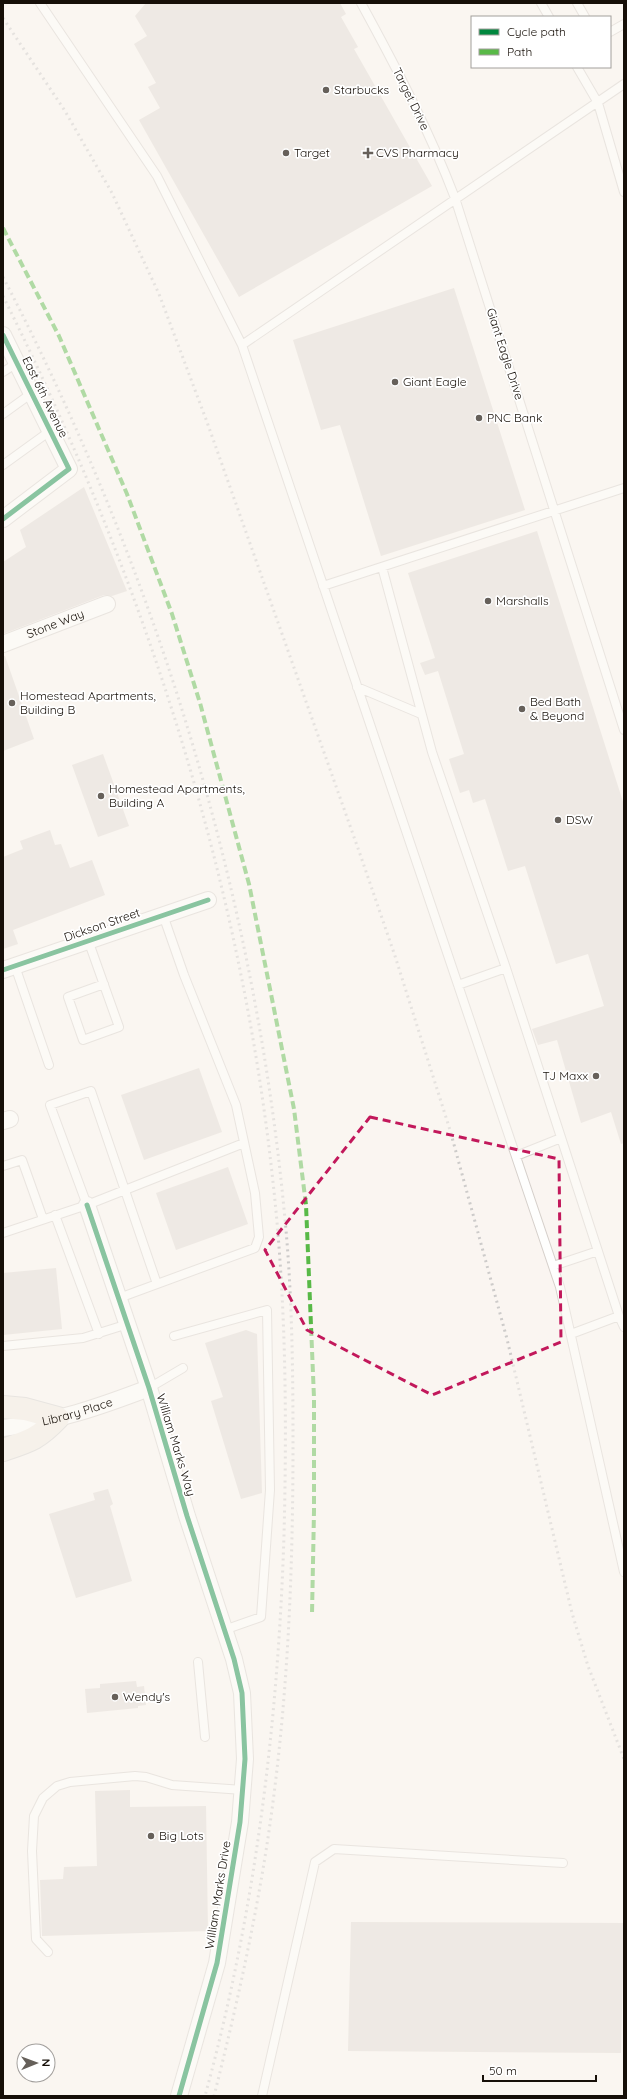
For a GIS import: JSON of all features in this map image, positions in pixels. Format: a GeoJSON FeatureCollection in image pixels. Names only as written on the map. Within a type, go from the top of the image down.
{"type":"FeatureCollection","features":[{"type":"Feature","properties":{"kind":"main road"},"geometry":{"type":"LineString","coordinates":[[3,1407],[24,1409],[58,1418]]}},
{"type":"Feature","properties":{"kind":"main road"},"geometry":{"type":"LineString","coordinates":[[3,1450],[32,1440],[42,1434],[58,1418]]}},
{"type":"Feature","properties":{"kind":"street","name":"East 6th Avenue"},"geometry":{"type":"LineString","coordinates":[[3,335],[69,468],[3,519]]}},
{"type":"Feature","properties":{"kind":"street","name":"Stone Way"},"geometry":{"type":"LineString","coordinates":[[3,644],[107,604]]}},
{"type":"Feature","properties":{"kind":"street","name":"Dickson Street"},"geometry":{"type":"LineString","coordinates":[[9,968],[208,900]]}},
{"type":"Feature","properties":{"kind":"street","name":"William Marks Way"},"geometry":{"type":"LineString","coordinates":[[87,1205],[149,1388],[242,1693]]}},
{"type":"Feature","properties":{"kind":"street","name":"Library Place"},"geometry":{"type":"LineString","coordinates":[[3,1428],[58,1418],[94,1409],[149,1388]]}},
{"type":"Feature","properties":{"kind":"street","name":"William Marks Drive"},"geometry":{"type":"LineString","coordinates":[[179,2096],[217,1963],[240,1822],[246,1759],[242,1693]]}},
{"type":"Feature","properties":{"kind":"lane"},"geometry":{"type":"LineString","coordinates":[[40,3],[157,176],[242,345],[560,1287],[624,1572]]}},
{"type":"Feature","properties":{"kind":"lane","name":"Target Drive"},"geometry":{"type":"LineString","coordinates":[[361,3],[400,75],[438,155],[455,198]]}},
{"type":"Feature","properties":{"kind":"lane"},"geometry":{"type":"LineString","coordinates":[[541,3],[548,16]]}},
{"type":"Feature","properties":{"kind":"lane"},"geometry":{"type":"LineString","coordinates":[[577,3],[584,16]]}},
{"type":"Feature","properties":{"kind":"lane"},"geometry":{"type":"LineString","coordinates":[[611,31],[624,24]]}},
{"type":"Feature","properties":{"kind":"lane"},"geometry":{"type":"LineString","coordinates":[[578,68],[598,103],[624,192]]}},
{"type":"Feature","properties":{"kind":"lane"},"geometry":{"type":"LineString","coordinates":[[242,345],[455,198],[598,103],[624,84]]}},
{"type":"Feature","properties":{"kind":"lane","name":"Giant Eagle Drive"},"geometry":{"type":"LineString","coordinates":[[455,198],[624,730]]}},
{"type":"Feature","properties":{"kind":"lane"},"geometry":{"type":"LineString","coordinates":[[3,372],[17,363]]}},
{"type":"Feature","properties":{"kind":"lane"},"geometry":{"type":"LineString","coordinates":[[3,414],[32,393]]}},
{"type":"Feature","properties":{"kind":"lane"},"geometry":{"type":"LineString","coordinates":[[3,465],[50,431]]}},
{"type":"Feature","properties":{"kind":"lane"},"geometry":{"type":"LineString","coordinates":[[323,586],[624,488]]}},
{"type":"Feature","properties":{"kind":"lane"},"geometry":{"type":"LineString","coordinates":[[382,567],[432,752],[506,968],[619,1316],[624,1327]]}},
{"type":"Feature","properties":{"kind":"lane"},"geometry":{"type":"LineString","coordinates":[[357,687],[421,714]]}},
{"type":"Feature","properties":{"kind":"lane"},"geometry":{"type":"LineString","coordinates":[[119,1298],[255,1248],[259,1237],[255,1193],[236,1105],[184,975],[163,915]]}},
{"type":"Feature","properties":{"kind":"lane"},"geometry":{"type":"LineString","coordinates":[[88,940],[104,984],[119,1027],[83,1040],[68,997],[104,984]]}},
{"type":"Feature","properties":{"kind":"lane"},"geometry":{"type":"LineString","coordinates":[[9,968],[48,1065]]}},
{"type":"Feature","properties":{"kind":"lane"},"geometry":{"type":"LineString","coordinates":[[458,985],[506,968]]}},
{"type":"Feature","properties":{"kind":"lane"},"geometry":{"type":"LineString","coordinates":[[87,1205],[50,1105],[91,1091],[157,1284]]}},
{"type":"Feature","properties":{"kind":"lane"},"geometry":{"type":"LineString","coordinates":[[516,1156],[561,1138]]}},
{"type":"Feature","properties":{"kind":"lane"},"geometry":{"type":"LineString","coordinates":[[3,1233],[87,1205],[244,1144]]}},
{"type":"Feature","properties":{"kind":"lane"},"geometry":{"type":"LineString","coordinates":[[3,1166],[22,1160],[43,1220]]}},
{"type":"Feature","properties":{"kind":"lane"},"geometry":{"type":"LineString","coordinates":[[55,1215],[99,1334]]}},
{"type":"Feature","properties":{"kind":"lane"},"geometry":{"type":"LineString","coordinates":[[553,1266],[598,1251]]}},
{"type":"Feature","properties":{"kind":"lane"},"geometry":{"type":"LineString","coordinates":[[174,1336],[267,1310],[270,1490],[260,1617],[224,1630]]}},
{"type":"Feature","properties":{"kind":"lane"},"geometry":{"type":"LineString","coordinates":[[571,1334],[619,1316]]}},
{"type":"Feature","properties":{"kind":"lane"},"geometry":{"type":"LineString","coordinates":[[3,1346],[83,1338],[128,1324]]}},
{"type":"Feature","properties":{"kind":"lane"},"geometry":{"type":"LineString","coordinates":[[149,1388],[183,1368]]}},
{"type":"Feature","properties":{"kind":"lane"},"geometry":{"type":"LineString","coordinates":[[198,1662],[205,1737]]}},
{"type":"Feature","properties":{"kind":"lane"},"geometry":{"type":"LineString","coordinates":[[48,1952],[36,1939],[32,1851],[34,1816],[43,1798],[57,1786],[70,1782],[135,1776],[146,1777],[172,1785],[242,1790]]}},
{"type":"Feature","properties":{"kind":"lane"},"geometry":{"type":"LineString","coordinates":[[262,2096],[315,1862],[334,1849],[563,1863]]}},
{"type":"Feature","properties":{"kind":"highlighted area"},"geometry":{"type":"Polygon","coordinates":[[[370,1117],[559,1159],[561,1342],[432,1395],[307,1330],[265,1250],[370,1117]]]}},
{"type":"Feature","properties":{"kind":"building","name":"Target"},"geometry":{"type":"Polygon","coordinates":[[[146,3],[340,3],[346,14],[341,17],[358,47],[354,49],[432,186],[239,297],[139,120],[160,108],[148,87],[156,83],[134,44],[147,36],[135,16],[146,3]]]}},
{"type":"Feature","properties":{"kind":"building","name":"Giant Eagle"},"geometry":{"type":"Polygon","coordinates":[[[454,288],[525,510],[381,556],[340,425],[321,430],[293,340],[454,288]]]}},
{"type":"Feature","properties":{"kind":"building"},"geometry":{"type":"Polygon","coordinates":[[[84,487],[127,591],[112,596],[104,595],[3,634],[3,562],[26,547],[20,530],[84,487]]]}},
{"type":"Feature","properties":{"kind":"building"},"geometry":{"type":"Polygon","coordinates":[[[537,531],[624,805],[624,1143],[621,1144],[611,1112],[581,1123],[557,1040],[538,1045],[532,1029],[604,1006],[588,954],[556,964],[525,866],[508,871],[485,799],[473,803],[469,790],[460,793],[449,759],[464,754],[438,671],[425,675],[420,663],[435,658],[408,573],[537,531]]]}},
{"type":"Feature","properties":{"kind":"building","name":"Homestead Apartments, Building B"},"geometry":{"type":"Polygon","coordinates":[[[3,656],[5,656],[34,739],[3,751],[3,656]]]}},
{"type":"Feature","properties":{"kind":"building","name":"Homestead Apartments, Building A"},"geometry":{"type":"Polygon","coordinates":[[[103,754],[129,826],[98,837],[72,765],[103,754]]]}},
{"type":"Feature","properties":{"kind":"building"},"geometry":{"type":"Polygon","coordinates":[[[50,830],[55,845],[61,844],[70,868],[92,860],[105,895],[13,930],[18,944],[3,949],[3,857],[23,849],[20,841],[50,830]]]}},
{"type":"Feature","properties":{"kind":"building"},"geometry":{"type":"Polygon","coordinates":[[[199,1068],[222,1132],[144,1160],[121,1095],[199,1068]]]}},
{"type":"Feature","properties":{"kind":"building"},"geometry":{"type":"Polygon","coordinates":[[[228,1167],[248,1224],[176,1250],[156,1193],[228,1167]]]}},
{"type":"Feature","properties":{"kind":"building"},"geometry":{"type":"Polygon","coordinates":[[[56,1268],[62,1329],[3,1335],[3,1273],[56,1268]]]}},
{"type":"Feature","properties":{"kind":"building"},"geometry":{"type":"Polygon","coordinates":[[[246,1330],[257,1334],[262,1493],[241,1499],[211,1401],[223,1397],[205,1343],[246,1330]]]}},
{"type":"Feature","properties":{"kind":"building"},"geometry":{"type":"Polygon","coordinates":[[[108,1489],[113,1504],[110,1506],[132,1581],[76,1598],[49,1514],[95,1500],[93,1493],[108,1489]]]}},
{"type":"Feature","properties":{"kind":"building","name":"Wendy's"},"geometry":{"type":"Polygon","coordinates":[[[136,1681],[137,1687],[144,1686],[146,1705],[138,1706],[138,1708],[87,1713],[85,1689],[100,1688],[100,1684],[136,1681]]]}},
{"type":"Feature","properties":{"kind":"building","name":"Big Lots"},"geometry":{"type":"Polygon","coordinates":[[[130,1790],[130,1807],[206,1806],[208,1931],[42,1936],[40,1880],[63,1879],[64,1867],[97,1866],[95,1791],[130,1790]]]}},
{"type":"Feature","properties":{"kind":"building"},"geometry":{"type":"Polygon","coordinates":[[[351,1922],[624,1923],[621,2053],[348,2051],[351,1922]]]}},
{"type":"Feature","properties":{"kind":"railway"},"geometry":{"type":"LineString","coordinates":[[3,18],[65,111],[112,193],[159,294],[207,422],[360,854],[395,956],[450,1130],[507,1339],[572,1613],[588,1666],[624,1759]]}},
{"type":"Feature","properties":{"kind":"railway"},"geometry":{"type":"LineString","coordinates":[[3,277],[57,386],[106,499],[150,613],[188,730],[221,848],[248,967],[269,1088],[284,1209],[292,1326],[293,1385],[292,1547],[284,1703],[273,1806],[260,1887],[229,2037],[214,2096]]}},
{"type":"Feature","properties":{"kind":"railway"},"geometry":{"type":"LineString","coordinates":[[3,296],[53,401],[99,508],[140,617],[177,727],[209,839],[236,952],[258,1067],[273,1182],[281,1270],[285,1403],[284,1535],[276,1677],[270,1748],[250,1888],[238,1958],[223,2027],[205,2096]]}},
{"type":"Feature","properties":{"kind":"marked path"},"geometry":{"type":"LineString","coordinates":[[3,228],[59,336],[127,494],[172,614],[200,703],[249,884],[294,1109],[306,1205],[314,1398],[312,1614]]}},
{"type":"Feature","properties":{"kind":"cycle path"},"geometry":{"type":"LineString","coordinates":[[3,335],[69,469],[3,519]]}},
{"type":"Feature","properties":{"kind":"cycle path"},"geometry":{"type":"LineString","coordinates":[[3,970],[208,900]]}},
{"type":"Feature","properties":{"kind":"cycle path"},"geometry":{"type":"LineString","coordinates":[[87,1205],[149,1388],[187,1516],[234,1659],[242,1693],[245,1759],[240,1822],[217,1963],[179,2096]]}},
{"type":"Feature","properties":{"kind":"place","name":"Starbucks"},"geometry":{"type":"Point","coordinates":[326,90]}},
{"type":"Feature","properties":{"kind":"place","name":"Target"},"geometry":{"type":"Point","coordinates":[286,153]}},
{"type":"Feature","properties":{"kind":"place","name":"CVS Pharmacy"},"geometry":{"type":"Point","coordinates":[368,153]}},
{"type":"Feature","properties":{"kind":"place","name":"Giant Eagle"},"geometry":{"type":"Point","coordinates":[395,382]}},
{"type":"Feature","properties":{"kind":"place","name":"PNC Bank"},"geometry":{"type":"Point","coordinates":[479,418]}},
{"type":"Feature","properties":{"kind":"place","name":"Marshalls"},"geometry":{"type":"Point","coordinates":[488,601]}},
{"type":"Feature","properties":{"kind":"place","name":"Homestead Apartments, Building B"},"geometry":{"type":"Point","coordinates":[12,703]}},
{"type":"Feature","properties":{"kind":"place","name":"Bed Bath & Beyond"},"geometry":{"type":"Point","coordinates":[522,709]}},
{"type":"Feature","properties":{"kind":"place","name":"Homestead Apartments, Building A"},"geometry":{"type":"Point","coordinates":[101,796]}},
{"type":"Feature","properties":{"kind":"place","name":"DSW"},"geometry":{"type":"Point","coordinates":[558,820]}},
{"type":"Feature","properties":{"kind":"place","name":"TJ Maxx"},"geometry":{"type":"Point","coordinates":[596,1076]}},
{"type":"Feature","properties":{"kind":"place","name":"Wendy's"},"geometry":{"type":"Point","coordinates":[115,1697]}},
{"type":"Feature","properties":{"kind":"place","name":"Big Lots"},"geometry":{"type":"Point","coordinates":[151,1836]}}]}
